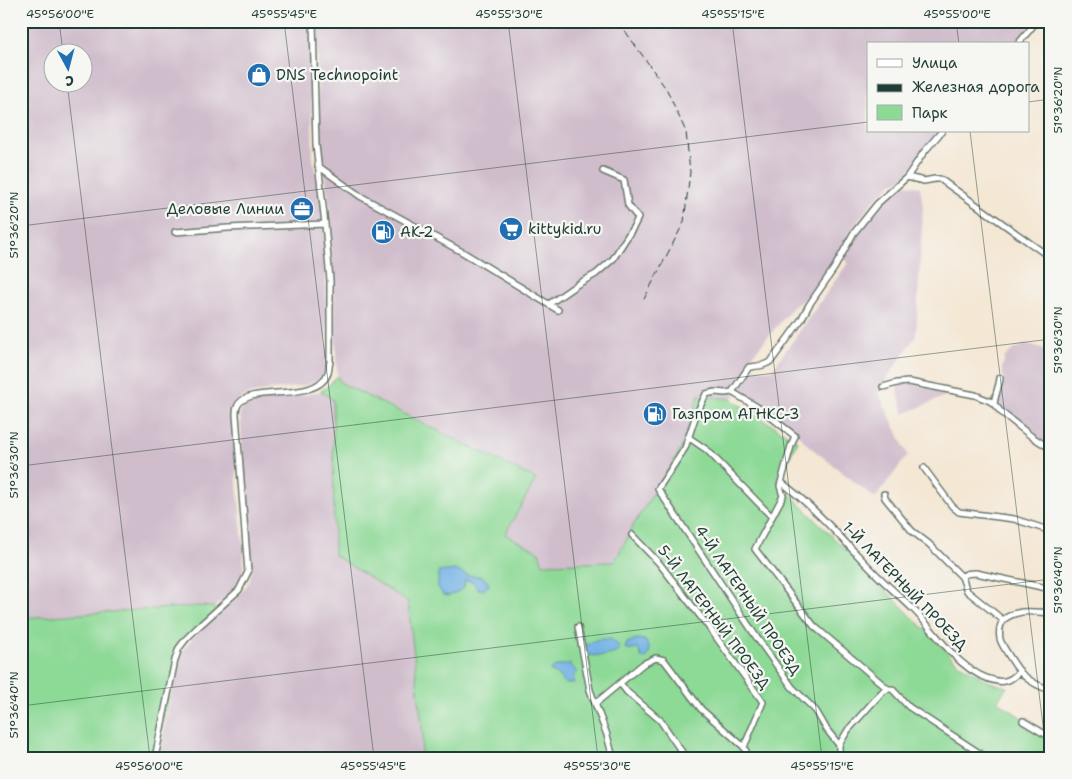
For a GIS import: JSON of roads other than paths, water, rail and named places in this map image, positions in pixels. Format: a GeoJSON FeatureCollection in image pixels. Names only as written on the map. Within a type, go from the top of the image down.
{"type":"FeatureCollection","features":[{"type":"Feature","properties":{"kind":"street"},"geometry":{"type":"LineString","coordinates":[[155,758],[179,648],[197,628],[239,590],[248,572],[238,451],[237,406],[243,400],[254,395],[313,388],[324,380],[328,373],[330,362],[330,280],[316,145],[313,21]]}},
{"type":"Feature","properties":{"kind":"street"},"geometry":{"type":"LineString","coordinates":[[1020,42],[1037,21]]}},
{"type":"Feature","properties":{"kind":"street"},"geometry":{"type":"LineString","coordinates":[[732,392],[749,367],[764,365],[772,360],[801,320],[835,267],[853,234],[877,204],[907,177],[924,152],[941,132]]}},
{"type":"Feature","properties":{"kind":"street"},"geometry":{"type":"LineString","coordinates":[[318,166],[360,196],[464,253],[558,310]]}},
{"type":"Feature","properties":{"kind":"street"},"geometry":{"type":"LineString","coordinates":[[549,304],[596,274],[613,259],[638,218],[628,204],[624,180],[603,171]]}},
{"type":"Feature","properties":{"kind":"street"},"geometry":{"type":"LineString","coordinates":[[907,177],[924,181],[940,180],[1051,258]]}},
{"type":"Feature","properties":{"kind":"street"},"geometry":{"type":"LineString","coordinates":[[175,232],[325,224]]}},
{"type":"Feature","properties":{"kind":"street"},"geometry":{"type":"LineString","coordinates":[[994,404],[1000,378]]}},
{"type":"Feature","properties":{"kind":"street"},"geometry":{"type":"LineString","coordinates":[[884,387],[909,382],[975,395],[990,401],[1031,436],[1051,449]]}},
{"type":"Feature","properties":{"kind":"street"},"geometry":{"type":"LineString","coordinates":[[772,517],[711,454],[688,437],[706,394],[732,392],[762,410],[795,436],[780,486],[783,496],[772,517],[755,549],[814,626],[908,706],[987,758]]}},
{"type":"Feature","properties":{"kind":"street","name":"4-Й ЛАГЕРНЫЙ ПРОЕЗД"},"geometry":{"type":"LineString","coordinates":[[688,437],[685,448],[658,489],[757,638],[792,687],[816,711],[827,730],[840,745]]}},
{"type":"Feature","properties":{"kind":"street"},"geometry":{"type":"LineString","coordinates":[[924,468],[952,506],[959,512],[1014,519],[1051,531]]}},
{"type":"Feature","properties":{"kind":"street","name":"1-Й ЛАГЕРНЫЙ ПРОЕЗД"},"geometry":{"type":"LineString","coordinates":[[781,482],[821,516],[869,567],[916,612],[957,660],[982,676],[996,682],[1010,680],[1020,671]]}},
{"type":"Feature","properties":{"kind":"street"},"geometry":{"type":"LineString","coordinates":[[884,494],[885,498],[912,531],[929,544],[962,576],[967,591],[1003,620]]}},
{"type":"Feature","properties":{"kind":"street","name":"5-Й ЛАГЕРНЫЙ ПРОЕЗД"},"geometry":{"type":"LineString","coordinates":[[632,534],[659,564],[711,630],[763,702],[744,746]]}},
{"type":"Feature","properties":{"kind":"street"},"geometry":{"type":"LineString","coordinates":[[962,576],[976,573],[1051,589]]}},
{"type":"Feature","properties":{"kind":"street"},"geometry":{"type":"LineString","coordinates":[[1051,613],[1013,613],[1003,620],[1000,629],[1000,641],[1021,674],[1035,684],[1051,690]]}},
{"type":"Feature","properties":{"kind":"street"},"geometry":{"type":"LineString","coordinates":[[578,627],[590,690],[607,735],[613,758]]}},
{"type":"Feature","properties":{"kind":"street"},"geometry":{"type":"LineString","coordinates":[[596,703],[643,664],[656,658],[664,660],[702,709],[744,746],[749,758]]}},
{"type":"Feature","properties":{"kind":"street"},"geometry":{"type":"LineString","coordinates":[[620,683],[627,692],[660,720],[686,758]]}},
{"type":"Feature","properties":{"kind":"street"},"geometry":{"type":"LineString","coordinates":[[838,758],[840,745],[848,730],[882,692],[890,689]]}},
{"type":"Feature","properties":{"kind":"street"},"geometry":{"type":"LineString","coordinates":[[1023,721],[1051,736]]}},
{"type":"Feature","properties":{"kind":"water"},"geometry":{"type":"Polygon","coordinates":[[[455,570],[467,575],[482,577],[489,585],[483,590],[476,588],[474,582],[465,580],[464,588],[449,596],[443,595],[438,587],[438,572],[455,570]]]}},
{"type":"Feature","properties":{"kind":"water"},"geometry":{"type":"Polygon","coordinates":[[[598,639],[611,639],[619,646],[619,651],[600,656],[587,655],[583,647],[598,639]]]}},
{"type":"Feature","properties":{"kind":"water"},"geometry":{"type":"Polygon","coordinates":[[[636,639],[645,640],[648,645],[649,651],[646,658],[642,658],[638,649],[625,648],[627,643],[636,639]]]}},
{"type":"Feature","properties":{"kind":"water"},"geometry":{"type":"Polygon","coordinates":[[[570,664],[577,672],[573,677],[574,683],[565,684],[559,676],[550,671],[556,666],[570,664]]]}},
{"type":"Feature","properties":{"kind":"railway"},"geometry":{"type":"LineString","coordinates":[[618,21],[667,90],[686,132],[690,172],[684,222],[643,301]]}},
{"type":"Feature","properties":{"kind":"place","name":"DNS Technopoint"},"geometry":{"type":"Point","coordinates":[259,75]}},
{"type":"Feature","properties":{"kind":"place","name":"Деловые Линии"},"geometry":{"type":"Point","coordinates":[302,209]}},
{"type":"Feature","properties":{"kind":"place","name":"kittykid.ru"},"geometry":{"type":"Point","coordinates":[511,229]}},
{"type":"Feature","properties":{"kind":"place","name":"АК-2"},"geometry":{"type":"Point","coordinates":[383,232]}},
{"type":"Feature","properties":{"kind":"place","name":"Газпром АГНКС-3"},"geometry":{"type":"Point","coordinates":[655,414]}}]}
